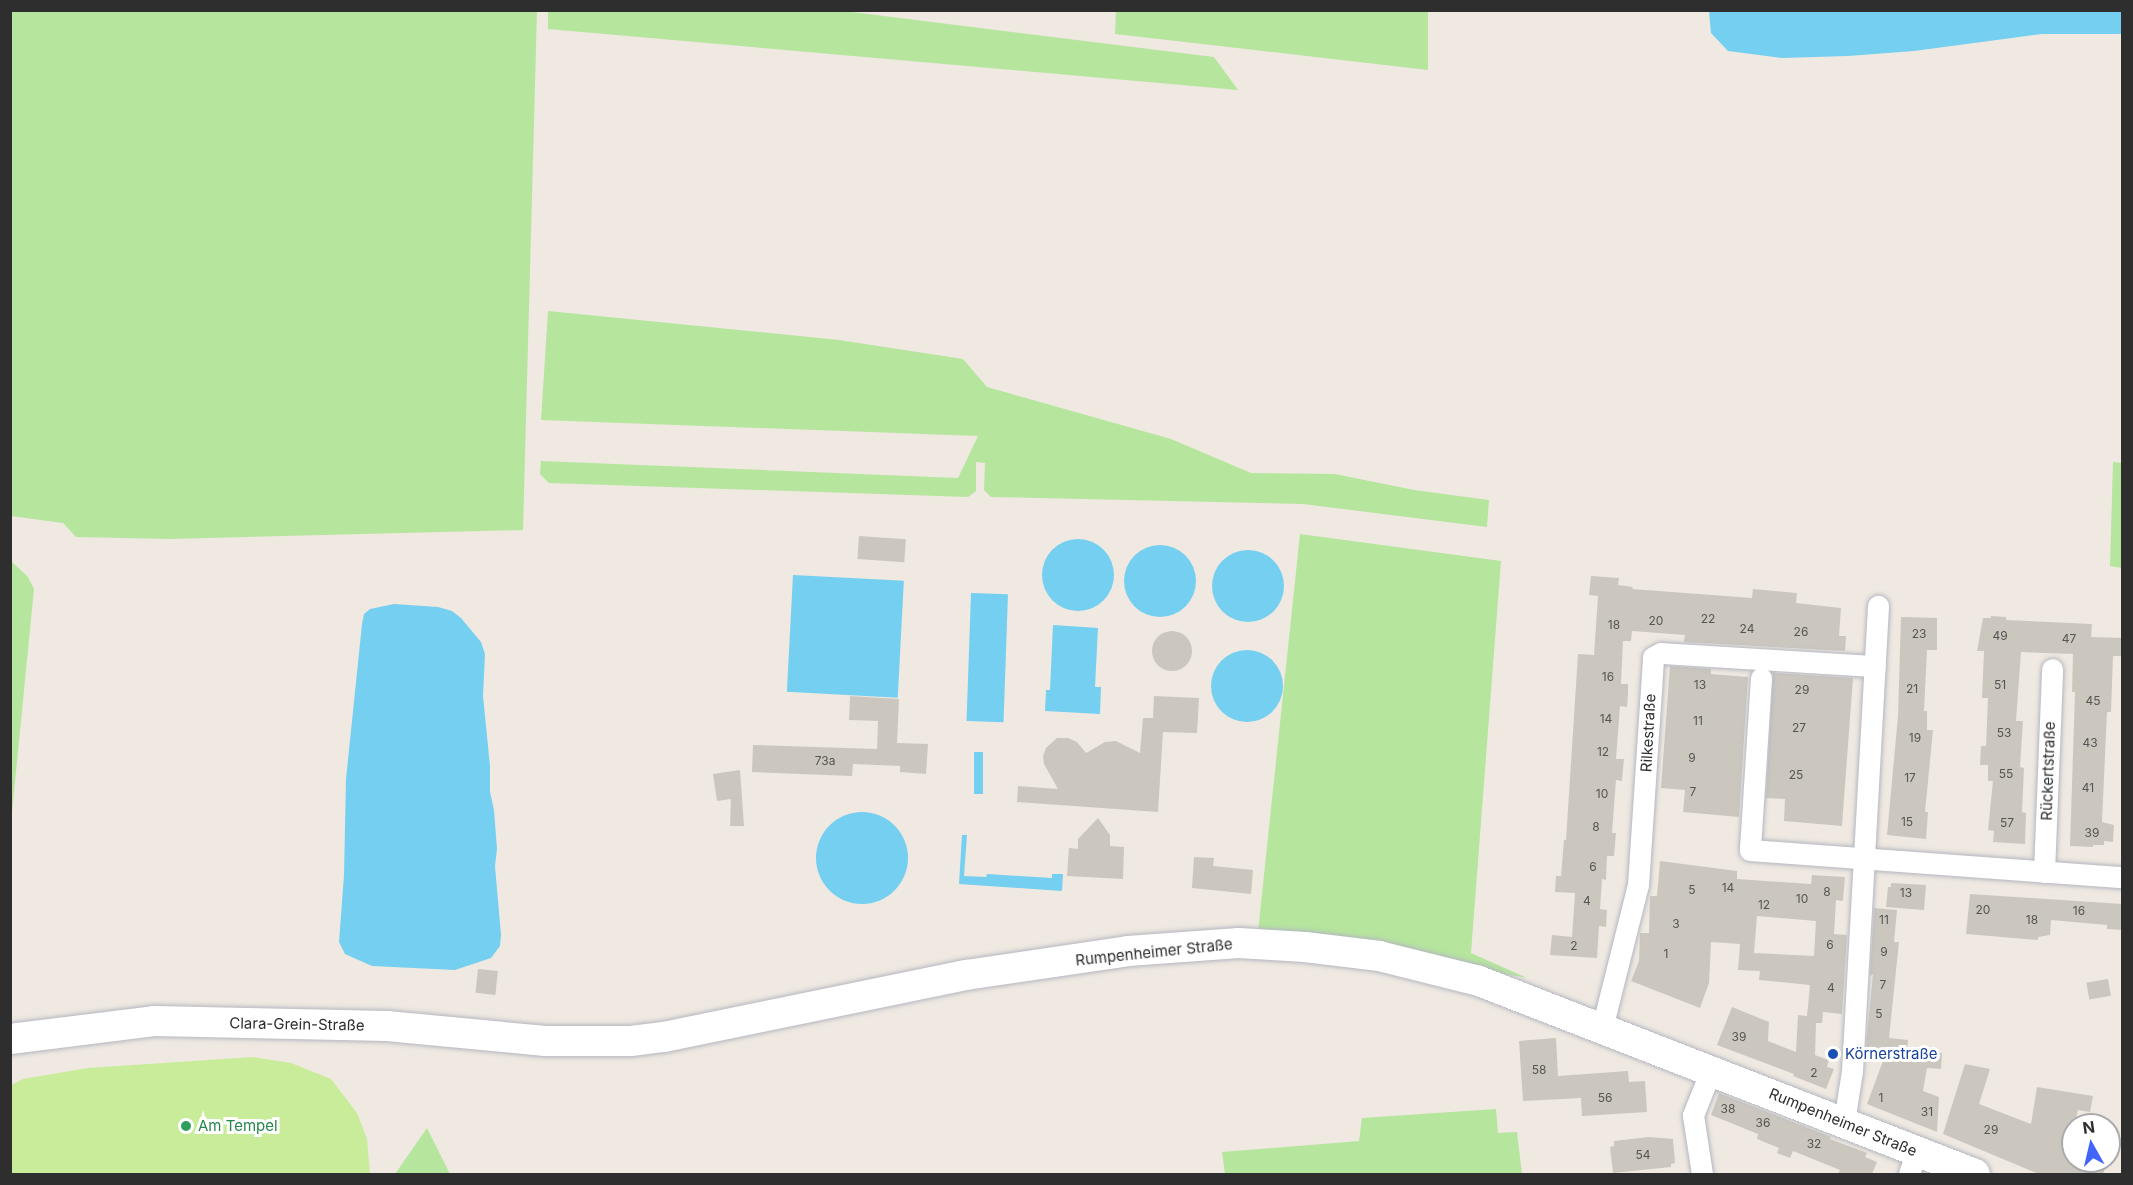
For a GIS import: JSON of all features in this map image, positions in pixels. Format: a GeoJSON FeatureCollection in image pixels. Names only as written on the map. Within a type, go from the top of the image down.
{"type":"FeatureCollection","features":[{"type":"Feature","properties":{"kind":"street"},"geometry":{"type":"LineString","coordinates":[[1845,1122],[1852,1071],[1878,606]]}},
{"type":"Feature","properties":{"kind":"street","name":"Rilkestraße"},"geometry":{"type":"LineString","coordinates":[[1602,1028],[1638,885],[1653,657],[1661,653],[1875,666]]}},
{"type":"Feature","properties":{"kind":"street","name":"Rückertstraße"},"geometry":{"type":"LineString","coordinates":[[2044,872],[2052,669]]}},
{"type":"Feature","properties":{"kind":"street"},"geometry":{"type":"LineString","coordinates":[[1761,678],[1750,850],[2122,877]]}},
{"type":"Feature","properties":{"kind":"street","name":"Rumpenheimer Straße"},"geometry":{"type":"LineString","coordinates":[[585,1043],[664,1037],[978,974],[1128,951],[1239,943],[1339,950],[1412,962],[1479,981],[1845,1122],[1912,1163],[1975,1174]]}},
{"type":"Feature","properties":{"kind":"street","name":"Clara-Grein-Straße"},"geometry":{"type":"LineString","coordinates":[[10,1039],[154,1021],[387,1026],[585,1043]]}},
{"type":"Feature","properties":{"kind":"street"},"geometry":{"type":"LineString","coordinates":[[1702,1174],[1693,1115],[1711,1070]]}},
{"type":"Feature","properties":{"kind":"green space"},"geometry":{"type":"Polygon","coordinates":[[[11,10],[537,11],[523,530],[170,539],[76,537],[63,523],[11,516],[11,10]]]}},
{"type":"Feature","properties":{"kind":"green space"},"geometry":{"type":"Polygon","coordinates":[[[548,11],[844,11],[1214,57],[1238,90],[548,29],[548,11]]]}},
{"type":"Feature","properties":{"kind":"green space"},"geometry":{"type":"Polygon","coordinates":[[[1116,11],[1428,11],[1428,70],[1115,34],[1116,11]]]}},
{"type":"Feature","properties":{"kind":"green space"},"geometry":{"type":"Polygon","coordinates":[[[548,311],[839,340],[963,359],[987,387],[1171,439],[1251,473],[1335,474],[1414,490],[1489,500],[1487,527],[1303,504],[991,497],[984,490],[985,463],[976,462],[976,491],[968,497],[549,483],[540,474],[541,461],[958,478],[978,436],[541,420],[548,311]]]}},
{"type":"Feature","properties":{"kind":"green space"},"geometry":{"type":"Polygon","coordinates":[[[2113,462],[2122,463],[2122,568],[2110,566],[2113,462]]]}},
{"type":"Feature","properties":{"kind":"green space"},"geometry":{"type":"Polygon","coordinates":[[[1300,534],[1501,561],[1471,953],[1527,978],[1258,932],[1300,534]]]}},
{"type":"Feature","properties":{"kind":"green space"},"geometry":{"type":"Polygon","coordinates":[[[11,561],[28,577],[34,589],[11,822],[11,561]]]}},
{"type":"Feature","properties":{"kind":"green space","name":"Am Tempel"},"geometry":{"type":"Polygon","coordinates":[[[253,1057],[291,1063],[331,1079],[357,1113],[367,1139],[370,1174],[11,1174],[11,1085],[23,1079],[88,1068],[253,1057]]]}},
{"type":"Feature","properties":{"kind":"green space"},"geometry":{"type":"Polygon","coordinates":[[[1496,1109],[1498,1133],[1517,1132],[1522,1174],[1225,1174],[1222,1152],[1359,1141],[1362,1118],[1496,1109]]]}},
{"type":"Feature","properties":{"kind":"green space"},"geometry":{"type":"Polygon","coordinates":[[[427,1128],[450,1174],[395,1174],[427,1128]]]}},
{"type":"Feature","properties":{"kind":"water"},"geometry":{"type":"Polygon","coordinates":[[[1709,11],[2122,11],[2122,34],[2042,34],[1914,51],[1782,58],[1728,51],[1711,33],[1709,11]]]}},
{"type":"Feature","properties":{"kind":"water"},"geometry":{"type":"Polygon","coordinates":[[[1078,539],[1092,542],[1104,549],[1111,561],[1114,575],[1111,589],[1104,601],[1092,608],[1078,611],[1064,608],[1052,601],[1045,589],[1042,575],[1045,561],[1052,549],[1064,542],[1078,539]]]}},
{"type":"Feature","properties":{"kind":"water"},"geometry":{"type":"Polygon","coordinates":[[[1160,545],[1174,548],[1186,555],[1193,567],[1196,581],[1193,595],[1186,607],[1174,614],[1160,617],[1146,614],[1134,607],[1127,595],[1124,581],[1127,567],[1134,555],[1146,548],[1160,545]]]}},
{"type":"Feature","properties":{"kind":"water"},"geometry":{"type":"Polygon","coordinates":[[[1248,550],[1262,553],[1274,560],[1281,572],[1284,586],[1281,600],[1274,612],[1262,619],[1248,622],[1234,619],[1222,612],[1215,600],[1212,586],[1215,572],[1222,560],[1234,553],[1248,550]]]}},
{"type":"Feature","properties":{"kind":"water"},"geometry":{"type":"Polygon","coordinates":[[[793,575],[904,581],[898,698],[787,692],[793,575]]]}},
{"type":"Feature","properties":{"kind":"water"},"geometry":{"type":"Polygon","coordinates":[[[971,593],[1008,594],[1004,722],[967,721],[971,593]]]}},
{"type":"Feature","properties":{"kind":"water"},"geometry":{"type":"Polygon","coordinates":[[[394,604],[438,607],[452,611],[481,642],[485,654],[483,696],[497,849],[495,866],[500,946],[491,958],[455,970],[372,966],[345,954],[339,942],[344,875],[346,779],[362,624],[364,614],[370,609],[394,604]]]}},
{"type":"Feature","properties":{"kind":"water"},"geometry":{"type":"Polygon","coordinates":[[[1053,625],[1098,628],[1095,687],[1101,687],[1100,714],[1045,711],[1046,690],[1050,690],[1053,625]]]}},
{"type":"Feature","properties":{"kind":"water"},"geometry":{"type":"Polygon","coordinates":[[[1247,650],[1261,653],[1273,660],[1280,672],[1283,686],[1280,700],[1273,712],[1261,719],[1247,722],[1233,719],[1221,712],[1214,700],[1211,686],[1214,672],[1221,660],[1233,653],[1247,650]]]}},
{"type":"Feature","properties":{"kind":"water"},"geometry":{"type":"Polygon","coordinates":[[[974,752],[983,752],[983,794],[974,794],[974,752]]]}},
{"type":"Feature","properties":{"kind":"water"},"geometry":{"type":"Polygon","coordinates":[[[862,812],[880,815],[895,825],[905,840],[908,858],[905,876],[895,891],[880,901],[862,904],[844,901],[829,891],[819,876],[816,858],[819,840],[829,825],[844,815],[862,812]]]}},
{"type":"Feature","properties":{"kind":"water"},"geometry":{"type":"Polygon","coordinates":[[[962,835],[967,835],[964,876],[986,877],[987,874],[1052,878],[1052,874],[1063,874],[1062,891],[959,884],[962,835]]]}},
{"type":"Feature","properties":{"kind":"building"},"geometry":{"type":"Polygon","coordinates":[[[859,536],[906,539],[904,562],[857,559],[859,536]]]}},
{"type":"Feature","properties":{"kind":"building"},"geometry":{"type":"Polygon","coordinates":[[[1591,576],[1619,578],[1618,585],[1633,587],[1632,589],[1752,598],[1753,589],[1797,593],[1796,603],[1841,608],[1839,636],[1846,636],[1845,651],[1684,642],[1685,635],[1632,631],[1631,641],[1623,641],[1621,684],[1628,684],[1628,694],[1627,707],[1620,706],[1616,759],[1624,759],[1622,781],[1616,780],[1612,833],[1616,833],[1614,856],[1607,856],[1606,880],[1602,879],[1600,909],[1607,910],[1606,927],[1599,926],[1597,958],[1550,955],[1552,935],[1572,937],[1575,893],[1555,892],[1556,876],[1561,876],[1564,840],[1566,840],[1578,654],[1594,655],[1598,596],[1589,595],[1591,576]]]}},
{"type":"Feature","properties":{"kind":"building"},"geometry":{"type":"Polygon","coordinates":[[[1991,616],[2006,617],[2006,620],[2092,624],[2091,637],[2122,638],[2122,656],[2113,656],[2111,712],[2107,712],[2102,822],[2114,825],[2113,842],[2104,841],[2104,845],[2093,845],[2093,847],[2070,846],[2075,692],[2072,692],[2073,654],[2021,652],[2016,721],[2023,721],[2020,767],[2024,768],[2022,812],[2026,813],[2025,844],[1993,842],[1994,831],[1988,830],[1993,781],[1988,781],[1988,765],[1980,765],[1981,746],[1986,746],[1988,698],[1982,698],[1984,651],[1977,651],[1983,618],[1991,618],[1991,616]]]}},
{"type":"Feature","properties":{"kind":"building"},"geometry":{"type":"Polygon","coordinates":[[[1901,617],[1937,618],[1937,650],[1927,650],[1924,711],[1927,711],[1927,730],[1933,730],[1925,812],[1928,812],[1926,839],[1887,835],[1898,716],[1901,617]]]}},
{"type":"Feature","properties":{"kind":"building"},"geometry":{"type":"Polygon","coordinates":[[[1172,631],[1180,632],[1186,637],[1191,643],[1191,659],[1186,665],[1180,670],[1172,671],[1164,670],[1158,665],[1153,659],[1152,651],[1153,643],[1158,637],[1164,632],[1172,631]]]}},
{"type":"Feature","properties":{"kind":"building"},"geometry":{"type":"Polygon","coordinates":[[[1670,666],[1711,669],[1711,674],[1748,677],[1739,817],[1683,812],[1685,790],[1661,788],[1670,666]]]}},
{"type":"Feature","properties":{"kind":"building"},"geometry":{"type":"Polygon","coordinates":[[[1773,673],[1853,678],[1842,826],[1784,821],[1785,799],[1766,798],[1773,673]]]}},
{"type":"Feature","properties":{"kind":"building"},"geometry":{"type":"Polygon","coordinates":[[[850,696],[899,699],[897,743],[928,744],[926,774],[900,772],[900,766],[853,764],[852,776],[752,772],[753,745],[877,749],[878,721],[849,720],[850,696]]]}},
{"type":"Feature","properties":{"kind":"building"},"geometry":{"type":"Polygon","coordinates":[[[1154,696],[1199,698],[1197,733],[1163,732],[1158,812],[1017,802],[1018,786],[1058,789],[1044,764],[1043,756],[1046,748],[1057,738],[1068,738],[1077,742],[1086,753],[1105,742],[1116,741],[1140,753],[1143,718],[1153,718],[1154,696]]]}},
{"type":"Feature","properties":{"kind":"building"},"geometry":{"type":"Polygon","coordinates":[[[740,770],[744,826],[730,826],[731,799],[717,801],[713,774],[740,770]]]}},
{"type":"Feature","properties":{"kind":"building"},"geometry":{"type":"Polygon","coordinates":[[[1098,818],[1110,835],[1110,846],[1124,847],[1123,879],[1067,876],[1069,848],[1078,849],[1078,839],[1098,818]]]}},
{"type":"Feature","properties":{"kind":"building"},"geometry":{"type":"Polygon","coordinates":[[[1194,857],[1214,858],[1213,866],[1253,870],[1251,894],[1192,888],[1194,857]]]}},
{"type":"Feature","properties":{"kind":"building"},"geometry":{"type":"Polygon","coordinates":[[[1660,861],[1737,871],[1737,879],[1811,884],[1812,875],[1845,877],[1843,901],[1836,900],[1834,934],[1847,935],[1842,1014],[1823,1012],[1822,1023],[1816,1023],[1815,1055],[1829,1060],[1827,1067],[1834,1069],[1826,1089],[1793,1076],[1794,1074],[1717,1045],[1732,1007],[1769,1022],[1768,1041],[1796,1052],[1798,1015],[1807,1016],[1810,985],[1759,980],[1760,971],[1738,970],[1740,944],[1711,942],[1709,983],[1700,1008],[1631,981],[1639,961],[1640,933],[1649,933],[1650,896],[1657,896],[1660,861]],[[1757,916],[1754,953],[1814,956],[1816,921],[1757,916]]]}},
{"type":"Feature","properties":{"kind":"building"},"geometry":{"type":"Polygon","coordinates":[[[1891,883],[1926,885],[1924,910],[1886,907],[1888,887],[1891,887],[1891,883]]]}},
{"type":"Feature","properties":{"kind":"building"},"geometry":{"type":"Polygon","coordinates":[[[1970,894],[2122,904],[2122,930],[2107,929],[2107,925],[2051,920],[2050,935],[2038,937],[2038,940],[1966,934],[1970,894]]]}},
{"type":"Feature","properties":{"kind":"building"},"geometry":{"type":"Polygon","coordinates":[[[1874,908],[1897,910],[1894,942],[1899,942],[1889,1038],[1908,1040],[1907,1050],[1942,1053],[1941,1069],[1927,1068],[1923,1091],[1939,1097],[1937,1132],[1867,1104],[1883,1061],[1865,1059],[1873,974],[1870,976],[1874,908]]]}},
{"type":"Feature","properties":{"kind":"building"},"geometry":{"type":"Polygon","coordinates":[[[478,969],[498,971],[495,995],[475,993],[478,969]]]}},
{"type":"Feature","properties":{"kind":"building"},"geometry":{"type":"Polygon","coordinates":[[[2108,979],[2111,996],[2089,1000],[2086,983],[2108,979]]]}},
{"type":"Feature","properties":{"kind":"building"},"geometry":{"type":"Polygon","coordinates":[[[1556,1038],[1558,1076],[1628,1071],[1629,1082],[1645,1081],[1647,1112],[1582,1116],[1581,1098],[1523,1101],[1519,1041],[1556,1038]]]}},
{"type":"Feature","properties":{"kind":"building"},"geometry":{"type":"Polygon","coordinates":[[[1965,1064],[1990,1069],[1979,1104],[2031,1124],[2037,1087],[2093,1096],[2090,1112],[2078,1110],[2077,1113],[2061,1113],[2061,1173],[2103,1173],[2039,1174],[1943,1134],[1965,1064]]]}},
{"type":"Feature","properties":{"kind":"building"},"geometry":{"type":"Polygon","coordinates":[[[1719,1093],[1867,1153],[1865,1157],[1877,1162],[1872,1174],[1838,1174],[1840,1170],[1793,1151],[1790,1158],[1777,1153],[1779,1148],[1757,1139],[1758,1134],[1711,1115],[1719,1093]]]}},
{"type":"Feature","properties":{"kind":"building"},"geometry":{"type":"Polygon","coordinates":[[[1649,1137],[1673,1139],[1675,1163],[1671,1164],[1671,1167],[1613,1173],[1610,1147],[1614,1146],[1614,1141],[1649,1137]]]}},
{"type":"Feature","properties":{"kind":"place","name":"Körnerstraße"},"geometry":{"type":"Point","coordinates":[1833,1054]}},
{"type":"Feature","properties":{"kind":"place","name":"Am Tempel"},"geometry":{"type":"Point","coordinates":[186,1126]}}]}
